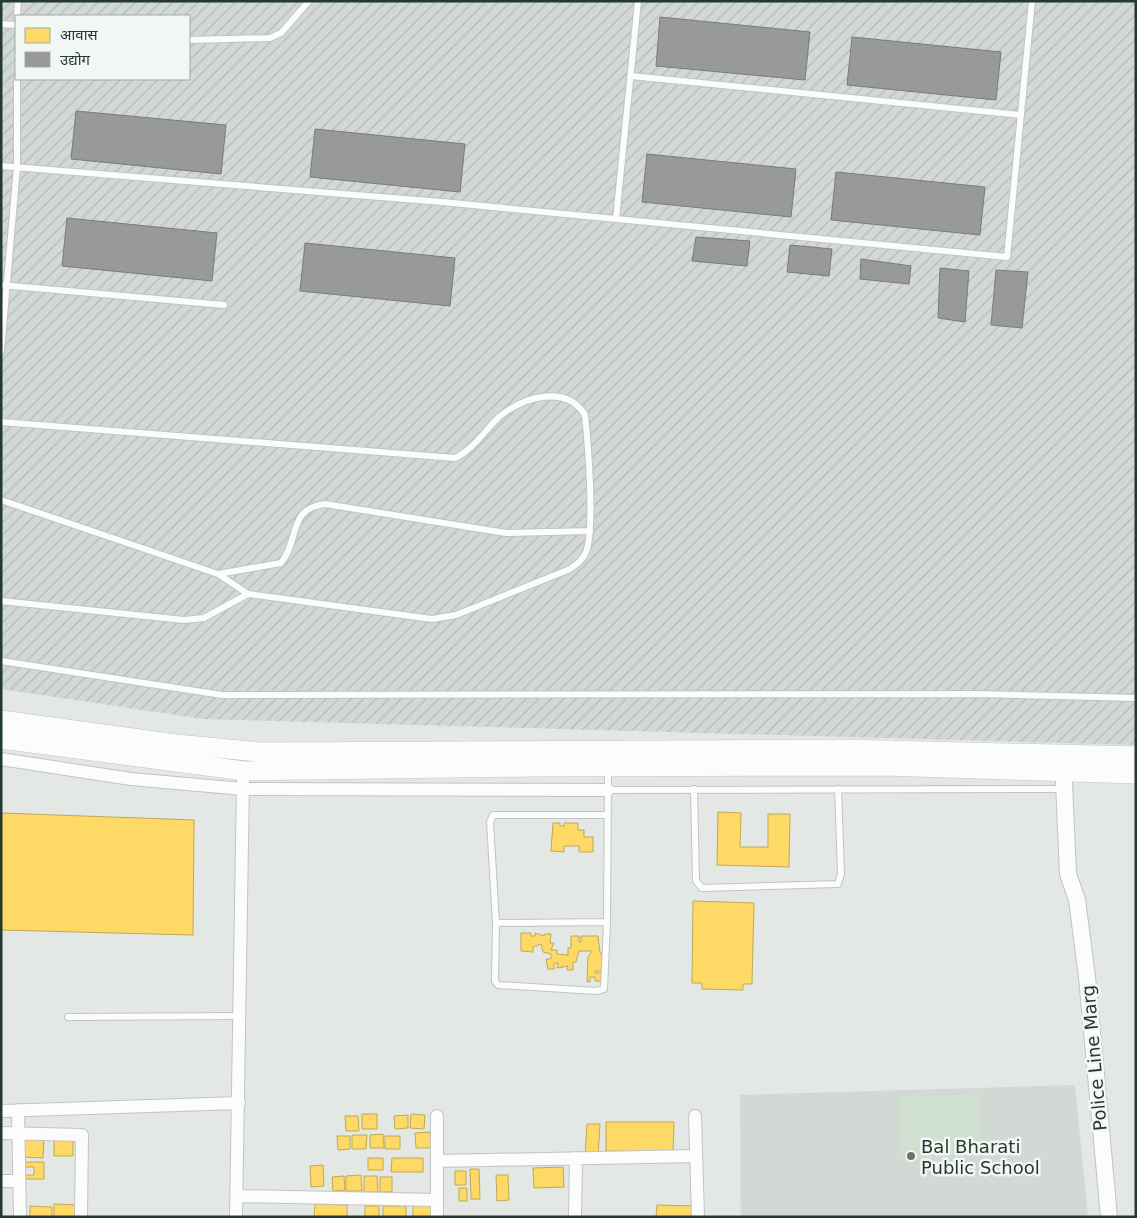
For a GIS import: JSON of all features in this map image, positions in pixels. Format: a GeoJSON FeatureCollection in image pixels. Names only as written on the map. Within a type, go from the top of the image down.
{"type":"FeatureCollection","features":[{"type":"Feature","properties":{"kind":"main road"},"geometry":{"type":"LineString","coordinates":[[1,720],[176,744],[260,752],[846,749],[1136,756]]}},
{"type":"Feature","properties":{"kind":"main road"},"geometry":{"type":"LineString","coordinates":[[1,739],[243,780],[608,766],[884,766],[1068,781],[1136,774]]}},
{"type":"Feature","properties":{"kind":"street","name":"Police Line Marg"},"geometry":{"type":"LineString","coordinates":[[1066,753],[1078,874],[1077,900],[1087,977],[1109,1217]]}},
{"type":"Feature","properties":{"kind":"street"},"geometry":{"type":"LineString","coordinates":[[1,759],[131,779],[243,780],[608,790]]}},
{"type":"Feature","properties":{"kind":"street"},"geometry":{"type":"LineString","coordinates":[[236,1217],[243,780]]}},
{"type":"Feature","properties":{"kind":"street"},"geometry":{"type":"LineString","coordinates":[[1,1111],[239,1103]]}},
{"type":"Feature","properties":{"kind":"street"},"geometry":{"type":"LineString","coordinates":[[18,1110],[20,1217]]}},
{"type":"Feature","properties":{"kind":"street"},"geometry":{"type":"LineString","coordinates":[[436,1116],[437,1217]]}},
{"type":"Feature","properties":{"kind":"street"},"geometry":{"type":"LineString","coordinates":[[695,1116],[698,1217]]}},
{"type":"Feature","properties":{"kind":"street"},"geometry":{"type":"LineString","coordinates":[[1,1133],[82,1135],[81,1217]]}},
{"type":"Feature","properties":{"kind":"street"},"geometry":{"type":"LineString","coordinates":[[437,1161],[696,1156]]}},
{"type":"Feature","properties":{"kind":"street"},"geometry":{"type":"LineString","coordinates":[[575,1217],[576,1158]]}},
{"type":"Feature","properties":{"kind":"street"},"geometry":{"type":"LineString","coordinates":[[1,1181],[19,1181]]}},
{"type":"Feature","properties":{"kind":"street"},"geometry":{"type":"LineString","coordinates":[[237,1196],[437,1200]]}},
{"type":"Feature","properties":{"kind":"lane"},"geometry":{"type":"LineString","coordinates":[[17,15],[18,1]]}},
{"type":"Feature","properties":{"kind":"lane"},"geometry":{"type":"LineString","coordinates":[[190,40],[270,38],[281,33],[309,1]]}},
{"type":"Feature","properties":{"kind":"lane"},"geometry":{"type":"LineString","coordinates":[[616,219],[638,1]]}},
{"type":"Feature","properties":{"kind":"lane"},"geometry":{"type":"LineString","coordinates":[[1,166],[442,202],[1007,257],[1032,1]]}},
{"type":"Feature","properties":{"kind":"lane"},"geometry":{"type":"LineString","coordinates":[[1,24],[15,25]]}},
{"type":"Feature","properties":{"kind":"lane"},"geometry":{"type":"LineString","coordinates":[[631,76],[1021,115]]}},
{"type":"Feature","properties":{"kind":"lane"},"geometry":{"type":"LineString","coordinates":[[1,351],[4,286],[17,167],[17,80]]}},
{"type":"Feature","properties":{"kind":"lane"},"geometry":{"type":"LineString","coordinates":[[4,286],[224,305]]}},
{"type":"Feature","properties":{"kind":"lane"},"geometry":{"type":"LineString","coordinates":[[1,422],[455,458],[465,453],[501,416],[540,397],[555,396],[579,405],[585,415],[590,531],[586,553],[570,569],[456,615],[432,619],[248,594],[218,574],[1,500]]}},
{"type":"Feature","properties":{"kind":"lane"},"geometry":{"type":"LineString","coordinates":[[218,574],[281,563],[287,556],[301,513],[312,505],[325,504],[506,533],[590,531]]}},
{"type":"Feature","properties":{"kind":"lane"},"geometry":{"type":"LineString","coordinates":[[1,601],[184,620],[204,618],[248,594]]}},
{"type":"Feature","properties":{"kind":"lane"},"geometry":{"type":"LineString","coordinates":[[1,662],[222,695],[976,694],[1136,698]]}},
{"type":"Feature","properties":{"kind":"lane"},"geometry":{"type":"LineString","coordinates":[[608,766],[608,815],[607,922],[605,986],[596,991],[498,985],[496,980],[496,923],[490,822],[493,816],[608,815]]}},
{"type":"Feature","properties":{"kind":"lane"},"geometry":{"type":"LineString","coordinates":[[608,790],[838,789],[1068,781]]}},
{"type":"Feature","properties":{"kind":"lane"},"geometry":{"type":"LineString","coordinates":[[694,789],[696,881],[698,886],[702,888],[838,884],[841,874],[838,789]]}},
{"type":"Feature","properties":{"kind":"lane"},"geometry":{"type":"LineString","coordinates":[[496,923],[607,922]]}},
{"type":"Feature","properties":{"kind":"lane"},"geometry":{"type":"LineString","coordinates":[[68,1017],[240,1016]]}},
{"type":"Feature","properties":{"kind":"shaded area"},"geometry":{"type":"Polygon","coordinates":[[[1,1],[1136,1],[1136,745],[203,719],[1,689],[1,1]]]}},
{"type":"Feature","properties":{"kind":"shaded area","name":"Bal Bharati Public School"},"geometry":{"type":"Polygon","coordinates":[[[1075,1085],[1088,1217],[741,1217],[740,1095],[1075,1085]]]}},
{"type":"Feature","properties":{"kind":"green space"},"geometry":{"type":"Polygon","coordinates":[[[978,1094],[980,1153],[900,1156],[898,1097],[978,1094]]]}},
{"type":"Feature","properties":{"kind":"building: आवास"},"geometry":{"type":"Polygon","coordinates":[[[718,812],[741,813],[740,847],[768,847],[768,814],[790,814],[789,867],[717,865],[718,812]]]}},
{"type":"Feature","properties":{"kind":"building: आवास"},"geometry":{"type":"Polygon","coordinates":[[[1,813],[194,820],[193,935],[1,930],[1,813]]]}},
{"type":"Feature","properties":{"kind":"building: आवास"},"geometry":{"type":"Polygon","coordinates":[[[553,823],[560,823],[560,826],[564,826],[564,823],[578,823],[578,830],[584,830],[584,837],[593,837],[593,852],[579,852],[579,846],[564,846],[564,852],[551,851],[553,823]]]}},
{"type":"Feature","properties":{"kind":"building: आवास"},"geometry":{"type":"Polygon","coordinates":[[[693,901],[754,903],[752,984],[743,984],[743,990],[702,989],[702,983],[692,983],[693,901]]]}},
{"type":"Feature","properties":{"kind":"building: आवास"},"geometry":{"type":"Polygon","coordinates":[[[521,933],[531,933],[531,936],[535,936],[535,933],[544,936],[544,934],[551,934],[550,943],[554,943],[551,950],[557,950],[557,954],[568,955],[568,948],[571,948],[571,936],[579,936],[579,942],[581,942],[581,936],[598,936],[600,953],[602,953],[602,971],[595,971],[595,973],[602,973],[602,981],[595,981],[595,977],[590,977],[590,982],[587,982],[588,957],[592,951],[579,951],[576,962],[573,962],[573,970],[567,970],[568,966],[557,968],[558,963],[554,963],[554,969],[548,969],[546,959],[551,959],[551,954],[543,952],[541,944],[533,947],[533,952],[521,951],[521,933]]]}},
{"type":"Feature","properties":{"kind":"building: आवास"},"geometry":{"type":"Polygon","coordinates":[[[362,1114],[377,1114],[377,1129],[362,1129],[362,1114]]]}},
{"type":"Feature","properties":{"kind":"building: आवास"},"geometry":{"type":"Polygon","coordinates":[[[411,1114],[425,1115],[424,1129],[410,1128],[411,1114]]]}},
{"type":"Feature","properties":{"kind":"building: आवास"},"geometry":{"type":"Polygon","coordinates":[[[408,1115],[408,1128],[395,1129],[394,1116],[408,1115]]]}},
{"type":"Feature","properties":{"kind":"building: आवास"},"geometry":{"type":"Polygon","coordinates":[[[345,1116],[358,1116],[359,1131],[346,1131],[345,1116]]]}},
{"type":"Feature","properties":{"kind":"building: आवास"},"geometry":{"type":"Polygon","coordinates":[[[606,1122],[674,1122],[673,1152],[606,1151],[606,1122]]]}},
{"type":"Feature","properties":{"kind":"building: आवास"},"geometry":{"type":"Polygon","coordinates":[[[587,1124],[600,1124],[598,1156],[585,1156],[587,1124]]]}},
{"type":"Feature","properties":{"kind":"building: आवास"},"geometry":{"type":"Polygon","coordinates":[[[430,1132],[431,1148],[416,1148],[415,1133],[430,1132]]]}},
{"type":"Feature","properties":{"kind":"building: आवास"},"geometry":{"type":"Polygon","coordinates":[[[383,1134],[384,1148],[370,1148],[370,1135],[383,1134]]]}},
{"type":"Feature","properties":{"kind":"building: आवास"},"geometry":{"type":"Polygon","coordinates":[[[352,1135],[367,1135],[366,1149],[352,1149],[352,1135]]]}},
{"type":"Feature","properties":{"kind":"building: आवास"},"geometry":{"type":"Polygon","coordinates":[[[337,1136],[350,1136],[350,1149],[338,1150],[337,1136]]]}},
{"type":"Feature","properties":{"kind":"building: आवास"},"geometry":{"type":"Polygon","coordinates":[[[385,1136],[400,1136],[400,1149],[385,1149],[385,1136]]]}},
{"type":"Feature","properties":{"kind":"building: आवास"},"geometry":{"type":"Polygon","coordinates":[[[54,1137],[73,1138],[73,1156],[54,1156],[54,1137]]]}},
{"type":"Feature","properties":{"kind":"building: आवास"},"geometry":{"type":"Polygon","coordinates":[[[23,1139],[44,1139],[43,1158],[22,1157],[23,1139]]]}},
{"type":"Feature","properties":{"kind":"building: आवास"},"geometry":{"type":"Polygon","coordinates":[[[368,1158],[383,1158],[383,1170],[368,1170],[368,1158]]]}},
{"type":"Feature","properties":{"kind":"building: आवास"},"geometry":{"type":"Polygon","coordinates":[[[392,1158],[423,1158],[423,1172],[391,1172],[392,1158]]]}},
{"type":"Feature","properties":{"kind":"building: आवास"},"geometry":{"type":"Polygon","coordinates":[[[25,1162],[44,1162],[44,1179],[24,1179],[24,1175],[34,1175],[34,1167],[24,1167],[25,1162]]]}},
{"type":"Feature","properties":{"kind":"building: आवास"},"geometry":{"type":"Polygon","coordinates":[[[323,1165],[324,1186],[311,1187],[310,1166],[323,1165]]]}},
{"type":"Feature","properties":{"kind":"building: आवास"},"geometry":{"type":"Polygon","coordinates":[[[563,1167],[564,1187],[534,1188],[533,1168],[563,1167]]]}},
{"type":"Feature","properties":{"kind":"building: आवास"},"geometry":{"type":"Polygon","coordinates":[[[470,1169],[479,1169],[480,1199],[471,1199],[470,1169]]]}},
{"type":"Feature","properties":{"kind":"building: आवास"},"geometry":{"type":"Polygon","coordinates":[[[455,1171],[466,1171],[466,1185],[455,1185],[455,1171]]]}},
{"type":"Feature","properties":{"kind":"building: आवास"},"geometry":{"type":"Polygon","coordinates":[[[361,1175],[362,1191],[346,1191],[346,1176],[361,1175]]]}},
{"type":"Feature","properties":{"kind":"building: आवास"},"geometry":{"type":"Polygon","coordinates":[[[496,1175],[508,1175],[509,1200],[497,1201],[496,1175]]]}},
{"type":"Feature","properties":{"kind":"building: आवास"},"geometry":{"type":"Polygon","coordinates":[[[344,1176],[345,1190],[333,1191],[332,1177],[344,1176]]]}},
{"type":"Feature","properties":{"kind":"building: आवास"},"geometry":{"type":"Polygon","coordinates":[[[364,1176],[377,1176],[378,1192],[364,1192],[364,1176]]]}},
{"type":"Feature","properties":{"kind":"building: आवास"},"geometry":{"type":"Polygon","coordinates":[[[380,1177],[392,1177],[392,1192],[380,1192],[380,1177]]]}},
{"type":"Feature","properties":{"kind":"building: आवास"},"geometry":{"type":"Polygon","coordinates":[[[459,1188],[467,1188],[467,1201],[459,1201],[459,1188]]]}},
{"type":"Feature","properties":{"kind":"building: आवास"},"geometry":{"type":"Polygon","coordinates":[[[54,1204],[78,1205],[78,1217],[54,1217],[54,1204]]]}},
{"type":"Feature","properties":{"kind":"building: आवास"},"geometry":{"type":"Polygon","coordinates":[[[315,1204],[347,1205],[347,1217],[314,1217],[315,1204]]]}},
{"type":"Feature","properties":{"kind":"building: आवास"},"geometry":{"type":"Polygon","coordinates":[[[413,1204],[434,1204],[434,1217],[413,1217],[413,1204]]]}},
{"type":"Feature","properties":{"kind":"building: आवास"},"geometry":{"type":"Polygon","coordinates":[[[657,1205],[695,1206],[695,1217],[656,1217],[657,1205]]]}},
{"type":"Feature","properties":{"kind":"building: आवास"},"geometry":{"type":"Polygon","coordinates":[[[30,1206],[52,1207],[52,1217],[30,1217],[30,1206]]]}},
{"type":"Feature","properties":{"kind":"building: आवास"},"geometry":{"type":"Polygon","coordinates":[[[365,1206],[379,1206],[379,1217],[365,1217],[365,1206]]]}},
{"type":"Feature","properties":{"kind":"building: आवास"},"geometry":{"type":"Polygon","coordinates":[[[383,1206],[406,1206],[406,1217],[383,1217],[383,1206]]]}},
{"type":"Feature","properties":{"kind":"building: उद्योग"},"geometry":{"type":"Polygon","coordinates":[[[660,17],[810,32],[805,80],[656,66],[660,17]]]}},
{"type":"Feature","properties":{"kind":"building: उद्योग"},"geometry":{"type":"Polygon","coordinates":[[[852,37],[1001,52],[996,100],[847,85],[852,37]]]}},
{"type":"Feature","properties":{"kind":"building: उद्योग"},"geometry":{"type":"Polygon","coordinates":[[[76,111],[226,125],[221,174],[71,159],[76,111]]]}},
{"type":"Feature","properties":{"kind":"building: उद्योग"},"geometry":{"type":"Polygon","coordinates":[[[315,129],[465,144],[460,192],[310,177],[315,129]]]}},
{"type":"Feature","properties":{"kind":"building: उद्योग"},"geometry":{"type":"Polygon","coordinates":[[[647,154],[796,169],[791,217],[642,202],[647,154]]]}},
{"type":"Feature","properties":{"kind":"building: उद्योग"},"geometry":{"type":"Polygon","coordinates":[[[836,172],[985,187],[980,235],[831,220],[836,172]]]}},
{"type":"Feature","properties":{"kind":"building: उद्योग"},"geometry":{"type":"Polygon","coordinates":[[[67,218],[217,233],[212,281],[62,266],[67,218]]]}},
{"type":"Feature","properties":{"kind":"building: उद्योग"},"geometry":{"type":"Polygon","coordinates":[[[696,237],[750,241],[747,266],[692,261],[696,237]]]}},
{"type":"Feature","properties":{"kind":"building: उद्योग"},"geometry":{"type":"Polygon","coordinates":[[[305,243],[455,258],[450,306],[300,291],[305,243]]]}},
{"type":"Feature","properties":{"kind":"building: उद्योग"},"geometry":{"type":"Polygon","coordinates":[[[790,245],[832,249],[829,276],[787,272],[790,245]]]}},
{"type":"Feature","properties":{"kind":"building: उद्योग"},"geometry":{"type":"Polygon","coordinates":[[[861,259],[911,266],[909,284],[860,279],[861,259]]]}},
{"type":"Feature","properties":{"kind":"building: उद्योग"},"geometry":{"type":"Polygon","coordinates":[[[940,268],[969,271],[965,322],[938,318],[940,268]]]}},
{"type":"Feature","properties":{"kind":"building: उद्योग"},"geometry":{"type":"Polygon","coordinates":[[[996,270],[1028,272],[1022,328],[991,325],[996,270]]]}},
{"type":"Feature","properties":{"kind":"place","name":"Bal Bharati Public School"},"geometry":{"type":"Point","coordinates":[911,1156]}}]}
